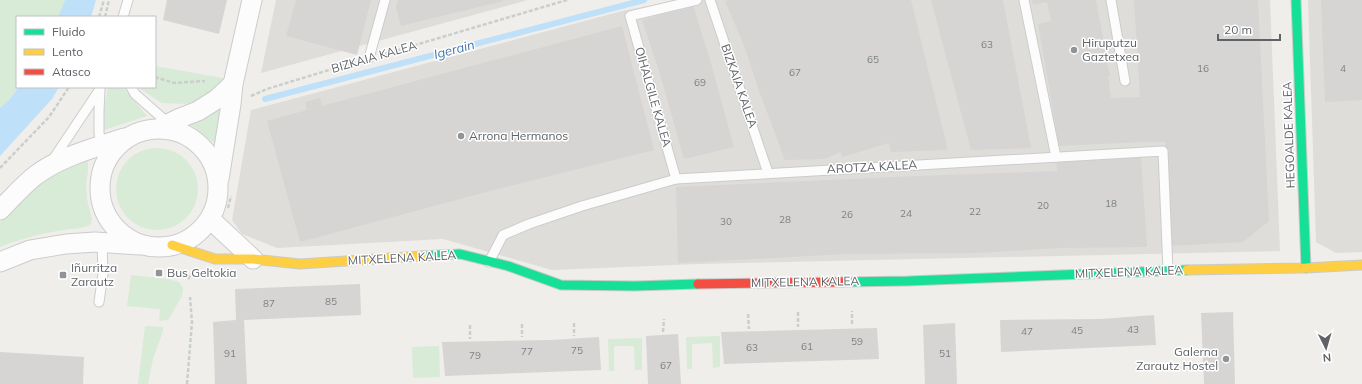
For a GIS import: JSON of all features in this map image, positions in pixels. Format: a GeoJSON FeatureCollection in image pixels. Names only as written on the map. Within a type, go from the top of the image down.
{"type":"FeatureCollection","features":[{"type":"Feature","properties":{"kind":"street"},"geometry":{"type":"LineString","coordinates":[[0,262],[30,250],[66,244],[102,242],[160,247],[172,246],[187,240],[200,231],[210,219],[217,201],[218,182],[233,84],[252,0]]}},
{"type":"Feature","properties":{"kind":"street","name":"HEGOALDE KALEA"},"geometry":{"type":"LineString","coordinates":[[1296,0],[1306,268]]}},
{"type":"Feature","properties":{"kind":"street"},"geometry":{"type":"LineString","coordinates":[[0,210],[34,176],[50,166],[88,150],[103,154],[114,148],[128,137],[143,130],[169,128],[217,99],[233,84]]}},
{"type":"Feature","properties":{"kind":"street"},"geometry":{"type":"LineString","coordinates":[[169,128],[193,138],[206,150],[214,165],[218,182]]}},
{"type":"Feature","properties":{"kind":"street"},"geometry":{"type":"LineString","coordinates":[[103,154],[100,180],[100,198],[106,215],[117,230],[131,240],[148,246]]}},
{"type":"Feature","properties":{"kind":"street"},"geometry":{"type":"LineString","coordinates":[[210,219],[253,259]]}},
{"type":"Feature","properties":{"kind":"street","name":"MITXELENA KALEA"},"geometry":{"type":"LineString","coordinates":[[172,246],[215,259],[253,259],[300,264],[460,254],[508,266],[561,285],[635,286],[716,283],[908,281],[1168,270],[1306,268],[1362,265]]}},
{"type":"Feature","properties":{"kind":"lane"},"geometry":{"type":"LineString","coordinates":[[123,16],[128,0]]}},
{"type":"Feature","properties":{"kind":"lane"},"geometry":{"type":"LineString","coordinates":[[369,58],[385,0]]}},
{"type":"Feature","properties":{"kind":"lane","name":"OIHALGILE KALEA"},"geometry":{"type":"LineString","coordinates":[[676,178],[630,16],[697,0]]}},
{"type":"Feature","properties":{"kind":"lane","name":"BIZKAIA KALEA"},"geometry":{"type":"LineString","coordinates":[[710,0],[768,173]]}},
{"type":"Feature","properties":{"kind":"lane"},"geometry":{"type":"LineString","coordinates":[[1024,0],[1056,157]]}},
{"type":"Feature","properties":{"kind":"lane"},"geometry":{"type":"LineString","coordinates":[[1111,0],[1125,81]]}},
{"type":"Feature","properties":{"kind":"lane"},"geometry":{"type":"LineString","coordinates":[[101,88],[99,133],[103,154]]}},
{"type":"Feature","properties":{"kind":"lane"},"geometry":{"type":"LineString","coordinates":[[50,166],[101,88]]}},
{"type":"Feature","properties":{"kind":"lane"},"geometry":{"type":"LineString","coordinates":[[132,88],[135,94],[169,128]]}},
{"type":"Feature","properties":{"kind":"lane","name":"AROTZA KALEA"},"geometry":{"type":"LineString","coordinates":[[489,262],[503,234],[582,206],[676,178],[1163,152],[1168,270]]}},
{"type":"Feature","properties":{"kind":"lane"},"geometry":{"type":"LineString","coordinates":[[99,302],[103,274],[102,242]]}},
{"type":"Feature","properties":{"kind":"path"},"geometry":{"type":"LineString","coordinates":[[99,16],[104,0]]}},
{"type":"Feature","properties":{"kind":"path"},"geometry":{"type":"LineString","coordinates":[[105,16],[109,0]]}},
{"type":"Feature","properties":{"kind":"path","name":"BIZKAIA KALEA"},"geometry":{"type":"LineString","coordinates":[[251,96],[267,89],[369,58],[567,0]]}},
{"type":"Feature","properties":{"kind":"path"},"geometry":{"type":"LineString","coordinates":[[156,76],[174,83],[195,83],[215,80],[233,84]]}},
{"type":"Feature","properties":{"kind":"path"},"geometry":{"type":"LineString","coordinates":[[0,168],[49,117],[68,88]]}},
{"type":"Feature","properties":{"kind":"path"},"geometry":{"type":"LineString","coordinates":[[187,384],[192,322],[190,297]]}},
{"type":"Feature","properties":{"kind":"path"},"geometry":{"type":"LineString","coordinates":[[852,311],[852,324]]}},
{"type":"Feature","properties":{"kind":"path"},"geometry":{"type":"LineString","coordinates":[[798,312],[798,327]]}},
{"type":"Feature","properties":{"kind":"path"},"geometry":{"type":"LineString","coordinates":[[748,314],[749,329]]}},
{"type":"Feature","properties":{"kind":"path"},"geometry":{"type":"LineString","coordinates":[[663,332],[664,320]]}},
{"type":"Feature","properties":{"kind":"path"},"geometry":{"type":"LineString","coordinates":[[574,323],[574,336]]}},
{"type":"Feature","properties":{"kind":"path"},"geometry":{"type":"LineString","coordinates":[[522,324],[522,337]]}},
{"type":"Feature","properties":{"kind":"path"},"geometry":{"type":"LineString","coordinates":[[470,325],[470,339]]}},
{"type":"Feature","properties":{"kind":"shaded area"},"geometry":{"type":"Polygon","coordinates":[[[276,0],[528,0],[261,73],[276,0]]]}},
{"type":"Feature","properties":{"kind":"shaded area"},"geometry":{"type":"Polygon","coordinates":[[[677,0],[1270,0],[1280,251],[699,264],[552,270],[443,239],[277,248],[242,234],[232,220],[251,110],[622,11],[677,0]]]}},
{"type":"Feature","properties":{"kind":"shaded area"},"geometry":{"type":"Polygon","coordinates":[[[1308,0],[1362,0],[1362,252],[1336,253],[1316,242],[1308,0]]]}},
{"type":"Feature","properties":{"kind":"green space"},"geometry":{"type":"Polygon","coordinates":[[[0,0],[65,0],[58,16],[16,16],[16,88],[18,88],[8,101],[0,108],[0,0]]]}},
{"type":"Feature","properties":{"kind":"green space"},"geometry":{"type":"Polygon","coordinates":[[[156,66],[223,78],[216,89],[200,101],[186,104],[162,103],[139,88],[156,88],[156,66]]]}},
{"type":"Feature","properties":{"kind":"green space"},"geometry":{"type":"Polygon","coordinates":[[[108,88],[124,88],[147,116],[104,130],[104,109],[108,88]]]}},
{"type":"Feature","properties":{"kind":"green space"},"geometry":{"type":"Polygon","coordinates":[[[228,105],[218,146],[190,124],[228,105]]]}},
{"type":"Feature","properties":{"kind":"green space"},"geometry":{"type":"Polygon","coordinates":[[[157,148],[173,151],[186,160],[195,173],[198,189],[195,205],[186,218],[173,227],[157,230],[141,227],[128,218],[119,205],[116,189],[119,173],[128,160],[141,151],[157,148]]]}},
{"type":"Feature","properties":{"kind":"green space"},"geometry":{"type":"Polygon","coordinates":[[[88,160],[86,184],[87,199],[92,219],[91,224],[81,228],[56,231],[15,241],[0,247],[0,222],[33,188],[73,163],[88,160]]]}},
{"type":"Feature","properties":{"kind":"green space"},"geometry":{"type":"Polygon","coordinates":[[[131,275],[169,279],[179,282],[183,288],[182,296],[168,320],[159,321],[160,309],[127,306],[131,275]]]}},
{"type":"Feature","properties":{"kind":"green space"},"geometry":{"type":"Polygon","coordinates":[[[145,326],[163,327],[163,331],[153,359],[148,384],[138,384],[145,326]]]}},
{"type":"Feature","properties":{"kind":"green space"},"geometry":{"type":"Polygon","coordinates":[[[720,336],[720,367],[713,368],[712,343],[692,344],[692,369],[687,369],[686,337],[720,336]]]}},
{"type":"Feature","properties":{"kind":"green space"},"geometry":{"type":"Polygon","coordinates":[[[642,338],[642,370],[635,370],[634,346],[614,346],[614,371],[609,371],[608,339],[642,338]]]}},
{"type":"Feature","properties":{"kind":"green space"},"geometry":{"type":"Polygon","coordinates":[[[439,346],[440,377],[413,378],[412,347],[439,346]]]}},
{"type":"Feature","properties":{"kind":"water"},"geometry":{"type":"Polygon","coordinates":[[[65,0],[96,0],[91,16],[58,16],[65,0]]]}},
{"type":"Feature","properties":{"kind":"water"},"geometry":{"type":"Polygon","coordinates":[[[18,88],[58,88],[52,99],[0,156],[0,108],[8,101],[18,88]]]}},
{"type":"Feature","properties":{"kind":"building"},"geometry":{"type":"Polygon","coordinates":[[[167,0],[227,0],[219,34],[163,20],[167,0]]]}},
{"type":"Feature","properties":{"kind":"building"},"geometry":{"type":"Polygon","coordinates":[[[296,0],[371,0],[357,55],[286,36],[296,0]]]}},
{"type":"Feature","properties":{"kind":"building"},"geometry":{"type":"Polygon","coordinates":[[[398,0],[503,1],[401,26],[396,7],[398,0]]]}},
{"type":"Feature","properties":{"kind":"building"},"geometry":{"type":"Polygon","coordinates":[[[911,0],[947,150],[891,152],[889,143],[843,157],[840,152],[825,159],[785,160],[758,88],[745,48],[725,1],[911,0]]]}},
{"type":"Feature","properties":{"kind":"building"},"geometry":{"type":"Polygon","coordinates":[[[931,0],[1003,0],[1031,148],[971,150],[931,0]]]}},
{"type":"Feature","properties":{"kind":"building"},"geometry":{"type":"Polygon","coordinates":[[[1032,0],[1096,0],[1110,76],[1108,76],[1111,98],[1140,97],[1134,0],[1258,0],[1269,221],[1243,242],[1170,246],[1165,142],[1059,146],[1038,24],[1051,21],[1047,2],[1033,5],[1032,0]]]}},
{"type":"Feature","properties":{"kind":"building"},"geometry":{"type":"Polygon","coordinates":[[[1321,0],[1362,0],[1362,100],[1325,102],[1321,0]]]}},
{"type":"Feature","properties":{"kind":"building"},"geometry":{"type":"Polygon","coordinates":[[[693,5],[734,147],[684,159],[660,74],[642,20],[693,5]]]}},
{"type":"Feature","properties":{"kind":"building","name":"Arrona Hermanos"},"geometry":{"type":"Polygon","coordinates":[[[622,26],[654,150],[490,191],[300,242],[267,121],[307,110],[305,102],[320,98],[322,106],[622,26]]]}},
{"type":"Feature","properties":{"kind":"building"},"geometry":{"type":"Polygon","coordinates":[[[1056,157],[1141,157],[1147,247],[1060,248],[977,253],[848,254],[678,263],[676,187],[1057,171],[1056,157]]]}},
{"type":"Feature","properties":{"kind":"building"},"geometry":{"type":"Polygon","coordinates":[[[360,284],[361,315],[244,320],[247,384],[215,384],[213,322],[236,320],[235,289],[360,284]]]}},
{"type":"Feature","properties":{"kind":"building"},"geometry":{"type":"Polygon","coordinates":[[[1233,312],[1235,384],[1204,384],[1201,313],[1233,312]]]}},
{"type":"Feature","properties":{"kind":"building"},"geometry":{"type":"Polygon","coordinates":[[[1154,315],[1156,345],[1001,352],[1000,320],[1101,319],[1154,315]]]}},
{"type":"Feature","properties":{"kind":"building"},"geometry":{"type":"Polygon","coordinates":[[[955,323],[957,384],[925,384],[923,325],[955,323]]]}},
{"type":"Feature","properties":{"kind":"building"},"geometry":{"type":"Polygon","coordinates":[[[877,328],[879,359],[724,364],[721,332],[877,328]]]}},
{"type":"Feature","properties":{"kind":"building"},"geometry":{"type":"Polygon","coordinates":[[[678,334],[681,384],[648,384],[646,336],[678,334]]]}},
{"type":"Feature","properties":{"kind":"building"},"geometry":{"type":"Polygon","coordinates":[[[599,337],[601,370],[445,376],[442,342],[551,340],[599,337]]]}},
{"type":"Feature","properties":{"kind":"building"},"geometry":{"type":"Polygon","coordinates":[[[0,352],[84,357],[83,384],[0,384],[0,352]]]}},
{"type":"Feature","properties":{"kind":"waterway","name":"Igerain"},"geometry":{"type":"LineString","coordinates":[[265,99],[644,0]]}},
{"type":"Feature","properties":{"kind":"traffic: fast"},"geometry":{"type":"LineString","coordinates":[[1296,0],[1306,268]]}},
{"type":"Feature","properties":{"kind":"traffic: fast"},"geometry":{"type":"LineString","coordinates":[[422,256],[460,254],[508,266],[561,285],[635,286],[698,284]]}},
{"type":"Feature","properties":{"kind":"traffic: fast"},"geometry":{"type":"LineString","coordinates":[[843,282],[908,281],[1187,270]]}},
{"type":"Feature","properties":{"kind":"traffic: slow"},"geometry":{"type":"LineString","coordinates":[[172,245],[215,259],[253,259],[300,264],[422,256]]}},
{"type":"Feature","properties":{"kind":"traffic: slow"},"geometry":{"type":"LineString","coordinates":[[1187,270],[1306,268],[1362,265]]}},
{"type":"Feature","properties":{"kind":"traffic: jam"},"geometry":{"type":"LineString","coordinates":[[698,284],[843,282]]}},
{"type":"Feature","properties":{"kind":"place","name":"Hiruputzu Gaztetxea"},"geometry":{"type":"Point","coordinates":[1074,50]}},
{"type":"Feature","properties":{"kind":"place","name":"Arrona Hermanos"},"geometry":{"type":"Point","coordinates":[461,136]}},
{"type":"Feature","properties":{"kind":"place","name":"Bus Geltokia"},"geometry":{"type":"Point","coordinates":[159,273]}},
{"type":"Feature","properties":{"kind":"place","name":"Iñurritza Zarautz"},"geometry":{"type":"Point","coordinates":[63,275]}},
{"type":"Feature","properties":{"kind":"place","name":"Galerna Zarautz Hostel"},"geometry":{"type":"Point","coordinates":[1226,359]}}]}
